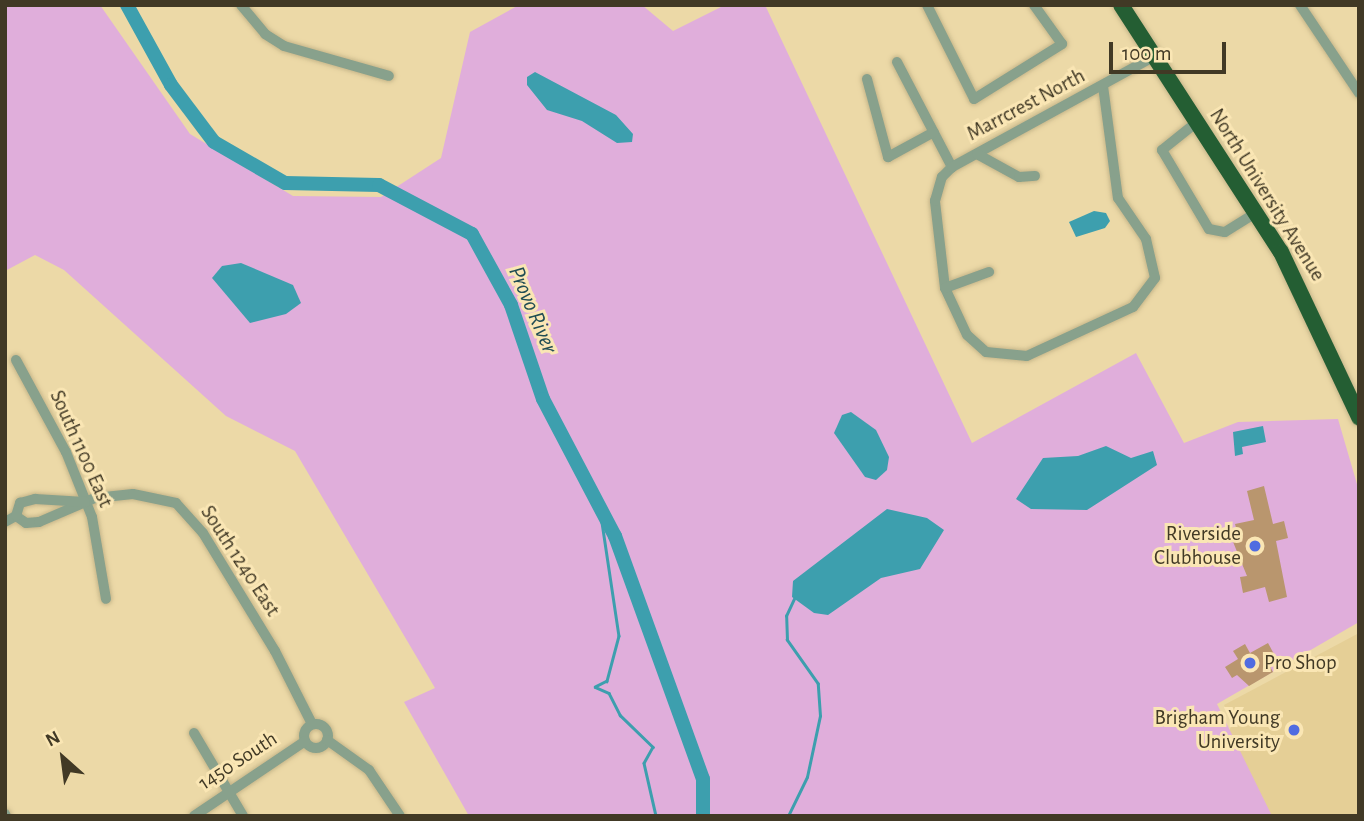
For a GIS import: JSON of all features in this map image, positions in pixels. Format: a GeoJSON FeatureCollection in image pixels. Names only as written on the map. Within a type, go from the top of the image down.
{"type":"FeatureCollection","features":[{"type":"Feature","properties":{"kind":"highway","name":"North University Avenue"},"geometry":{"type":"LineString","coordinates":[[1121,5],[1256,213],[1311,308],[1359,417]]}},
{"type":"Feature","properties":{"kind":"street"},"geometry":{"type":"LineString","coordinates":[[241,5],[265,34],[284,46],[389,76]]}},
{"type":"Feature","properties":{"kind":"street"},"geometry":{"type":"LineString","coordinates":[[927,5],[974,99],[1062,44],[1034,5]]}},
{"type":"Feature","properties":{"kind":"street"},"geometry":{"type":"LineString","coordinates":[[1300,5],[1359,93]]}},
{"type":"Feature","properties":{"kind":"street","name":"Marrcrest North"},"geometry":{"type":"LineString","coordinates":[[952,167],[1155,56]]}},
{"type":"Feature","properties":{"kind":"street"},"geometry":{"type":"LineString","coordinates":[[897,62],[952,167],[935,201],[945,288],[974,345],[1003,357],[1027,356],[1133,307],[1155,278],[1146,239],[1116,191],[1103,86]]}},
{"type":"Feature","properties":{"kind":"street"},"geometry":{"type":"LineString","coordinates":[[867,79],[882,146],[891,155],[934,132]]}},
{"type":"Feature","properties":{"kind":"street"},"geometry":{"type":"LineString","coordinates":[[1197,122],[1162,150],[1209,229],[1225,232],[1256,213]]}},
{"type":"Feature","properties":{"kind":"street"},"geometry":{"type":"LineString","coordinates":[[977,154],[1019,177],[1035,176]]}},
{"type":"Feature","properties":{"kind":"street"},"geometry":{"type":"LineString","coordinates":[[945,288],[989,272]]}},
{"type":"Feature","properties":{"kind":"street","name":"South 1100 East"},"geometry":{"type":"LineString","coordinates":[[16,360],[66,452],[86,502],[106,599]]}},
{"type":"Feature","properties":{"kind":"street","name":"South 1240 East"},"geometry":{"type":"LineString","coordinates":[[86,502],[146,494],[176,503],[189,516],[275,650],[312,724],[324,727],[327,740]]}},
{"type":"Feature","properties":{"kind":"street"},"geometry":{"type":"LineString","coordinates":[[35,499],[86,502],[39,522],[26,523],[10,519],[20,503],[35,499]]}},
{"type":"Feature","properties":{"kind":"street"},"geometry":{"type":"LineString","coordinates":[[312,724],[305,741],[317,748],[327,740],[369,770],[400,816]]}},
{"type":"Feature","properties":{"kind":"street"},"geometry":{"type":"LineString","coordinates":[[194,733],[243,816]]}},
{"type":"Feature","properties":{"kind":"street","name":"1450 South"},"geometry":{"type":"LineString","coordinates":[[194,816],[305,741]]}},
{"type":"Feature","properties":{"kind":"shaded area"},"geometry":{"type":"Polygon","coordinates":[[[5,5],[100,5],[190,134],[293,196],[381,197],[441,158],[470,32],[519,5],[642,5],[673,31],[725,5],[765,5],[972,443],[1136,353],[1184,443],[1238,422],[1338,419],[1359,491],[1359,622],[1217,704],[1272,816],[469,816],[404,702],[435,688],[295,451],[226,416],[64,270],[35,255],[5,271],[5,5]]]}},
{"type":"Feature","properties":{"kind":"shaded area","name":"Brigham Young University"},"geometry":{"type":"Polygon","coordinates":[[[1359,633],[1359,816],[1270,816],[1226,737],[1233,723],[1224,705],[1359,633]]]}},
{"type":"Feature","properties":{"kind":"water"},"geometry":{"type":"Polygon","coordinates":[[[535,72],[616,115],[633,134],[632,142],[617,143],[582,121],[547,110],[527,85],[527,77],[535,72]]]}},
{"type":"Feature","properties":{"kind":"water"},"geometry":{"type":"Polygon","coordinates":[[[1094,211],[1106,213],[1110,221],[1105,228],[1076,237],[1069,222],[1094,211]]]}},
{"type":"Feature","properties":{"kind":"water"},"geometry":{"type":"Polygon","coordinates":[[[241,263],[293,285],[301,303],[286,314],[250,323],[212,278],[222,266],[241,263]]]}},
{"type":"Feature","properties":{"kind":"water"},"geometry":{"type":"Polygon","coordinates":[[[851,412],[876,430],[889,457],[887,470],[876,480],[865,477],[834,433],[842,415],[851,412]]]}},
{"type":"Feature","properties":{"kind":"water"},"geometry":{"type":"Polygon","coordinates":[[[1263,426],[1266,442],[1242,447],[1243,454],[1235,456],[1233,432],[1263,426]]]}},
{"type":"Feature","properties":{"kind":"water"},"geometry":{"type":"Polygon","coordinates":[[[1106,446],[1131,458],[1153,451],[1157,465],[1087,510],[1031,509],[1016,499],[1043,458],[1078,456],[1106,446]]]}},
{"type":"Feature","properties":{"kind":"water"},"geometry":{"type":"Polygon","coordinates":[[[887,509],[927,518],[944,530],[920,569],[881,578],[828,615],[814,613],[792,597],[793,581],[887,509]]]}},
{"type":"Feature","properties":{"kind":"building","name":"Riverside Clubhouse"},"geometry":{"type":"Polygon","coordinates":[[[1264,486],[1273,524],[1284,521],[1288,538],[1276,541],[1287,597],[1269,602],[1265,587],[1243,593],[1240,577],[1247,576],[1231,537],[1238,535],[1235,524],[1254,520],[1247,491],[1264,486]]]}},
{"type":"Feature","properties":{"kind":"building","name":"Pro Shop"},"geometry":{"type":"Polygon","coordinates":[[[1268,643],[1274,654],[1266,659],[1273,672],[1249,686],[1237,675],[1232,678],[1225,667],[1238,659],[1233,651],[1245,644],[1250,653],[1268,643]]]}},
{"type":"Feature","properties":{"kind":"waterway","name":"Provo River"},"geometry":{"type":"LineString","coordinates":[[127,5],[171,85],[214,142],[285,183],[379,185],[472,234],[511,305],[543,399],[615,536],[703,779],[703,816]]}},
{"type":"Feature","properties":{"kind":"waterway"},"geometry":{"type":"LineString","coordinates":[[600,509],[619,636],[607,681],[595,687],[609,693],[620,715],[653,747],[644,763],[656,816]]}},
{"type":"Feature","properties":{"kind":"waterway"},"geometry":{"type":"LineString","coordinates":[[788,816],[807,777],[820,716],[818,684],[787,640],[786,616],[794,599]]}},
{"type":"Feature","properties":{"kind":"place","name":"Riverside Clubhouse"},"geometry":{"type":"Point","coordinates":[1255,546]}},
{"type":"Feature","properties":{"kind":"place","name":"Pro Shop"},"geometry":{"type":"Point","coordinates":[1250,663]}},
{"type":"Feature","properties":{"kind":"place","name":"Brigham Young University"},"geometry":{"type":"Point","coordinates":[1294,730]}}]}
